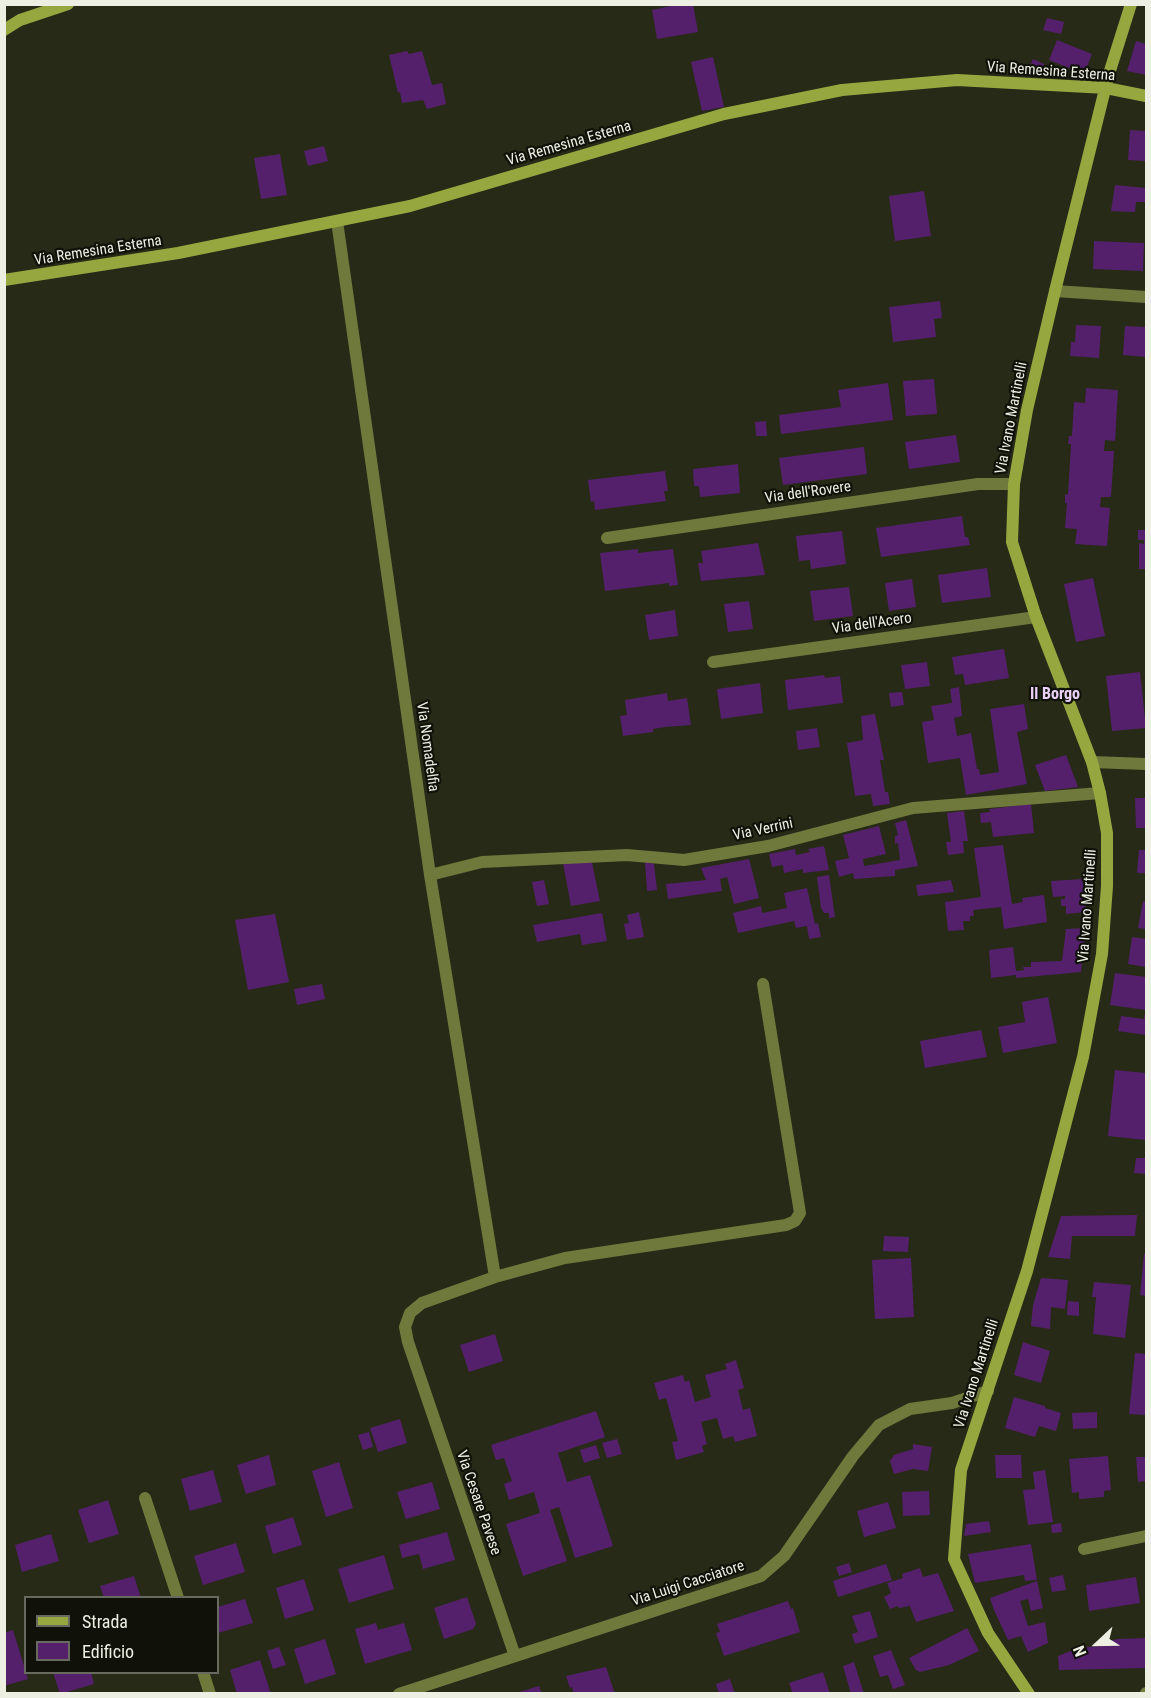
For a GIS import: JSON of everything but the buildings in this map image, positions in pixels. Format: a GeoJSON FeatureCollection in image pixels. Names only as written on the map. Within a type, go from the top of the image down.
{"type":"FeatureCollection","features":[{"type":"Feature","properties":{"kind":"street"},"geometry":{"type":"LineString","coordinates":[[4,30],[20,20],[68,4]]}},
{"type":"Feature","properties":{"kind":"street","name":"Via Ivano Martinelli"},"geometry":{"type":"LineString","coordinates":[[1029,1694],[988,1633],[954,1559],[961,1470],[1027,1271],[1085,1045],[1102,954],[1107,886],[1107,833],[1092,762],[1036,617],[1012,542],[1014,484],[1027,410],[1055,291],[1106,88],[1131,4]]}},
{"type":"Feature","properties":{"kind":"street","name":"Via Remesina Esterna"},"geometry":{"type":"LineString","coordinates":[[4,280],[178,253],[410,206],[724,114],[842,90],[957,80],[1106,88],[1146,96]]}},
{"type":"Feature","properties":{"kind":"street","name":"Via Nomadelfia"},"geometry":{"type":"LineString","coordinates":[[337,221],[430,875],[495,1277]]}},
{"type":"Feature","properties":{"kind":"street"},"geometry":{"type":"LineString","coordinates":[[1055,291],[1146,297]]}},
{"type":"Feature","properties":{"kind":"street","name":"Via dell'Rovere"},"geometry":{"type":"LineString","coordinates":[[608,538],[978,484],[1014,484]]}},
{"type":"Feature","properties":{"kind":"street","name":"Via dell'Acero"},"geometry":{"type":"LineString","coordinates":[[713,662],[1036,617]]}},
{"type":"Feature","properties":{"kind":"street"},"geometry":{"type":"LineString","coordinates":[[1092,762],[1146,764]]}},
{"type":"Feature","properties":{"kind":"street","name":"Via Verrini"},"geometry":{"type":"LineString","coordinates":[[430,875],[482,862],[627,855],[684,860],[768,846],[913,808],[1100,793]]}},
{"type":"Feature","properties":{"kind":"street","name":"Via Cesare Pavese"},"geometry":{"type":"LineString","coordinates":[[515,1656],[413,1360],[405,1327],[410,1313],[422,1303],[495,1277],[565,1258],[786,1225],[795,1221],[800,1213],[763,984]]}},
{"type":"Feature","properties":{"kind":"street","name":"Via Luigi Cacciatore"},"geometry":{"type":"LineString","coordinates":[[399,1694],[761,1576],[784,1556],[853,1456],[879,1425],[910,1409],[952,1403],[988,1391]]}},
{"type":"Feature","properties":{"kind":"street"},"geometry":{"type":"LineString","coordinates":[[145,1498],[177,1596]]}},
{"type":"Feature","properties":{"kind":"street"},"geometry":{"type":"LineString","coordinates":[[1084,1549],[1146,1536]]}},
{"type":"Feature","properties":{"kind":"street"},"geometry":{"type":"LineString","coordinates":[[204,1674],[210,1694]]}},
{"type":"Feature","properties":{"kind":"district","name":"Il Borgo"},"geometry":{"type":"Point","coordinates":[1055,695]}}]}
